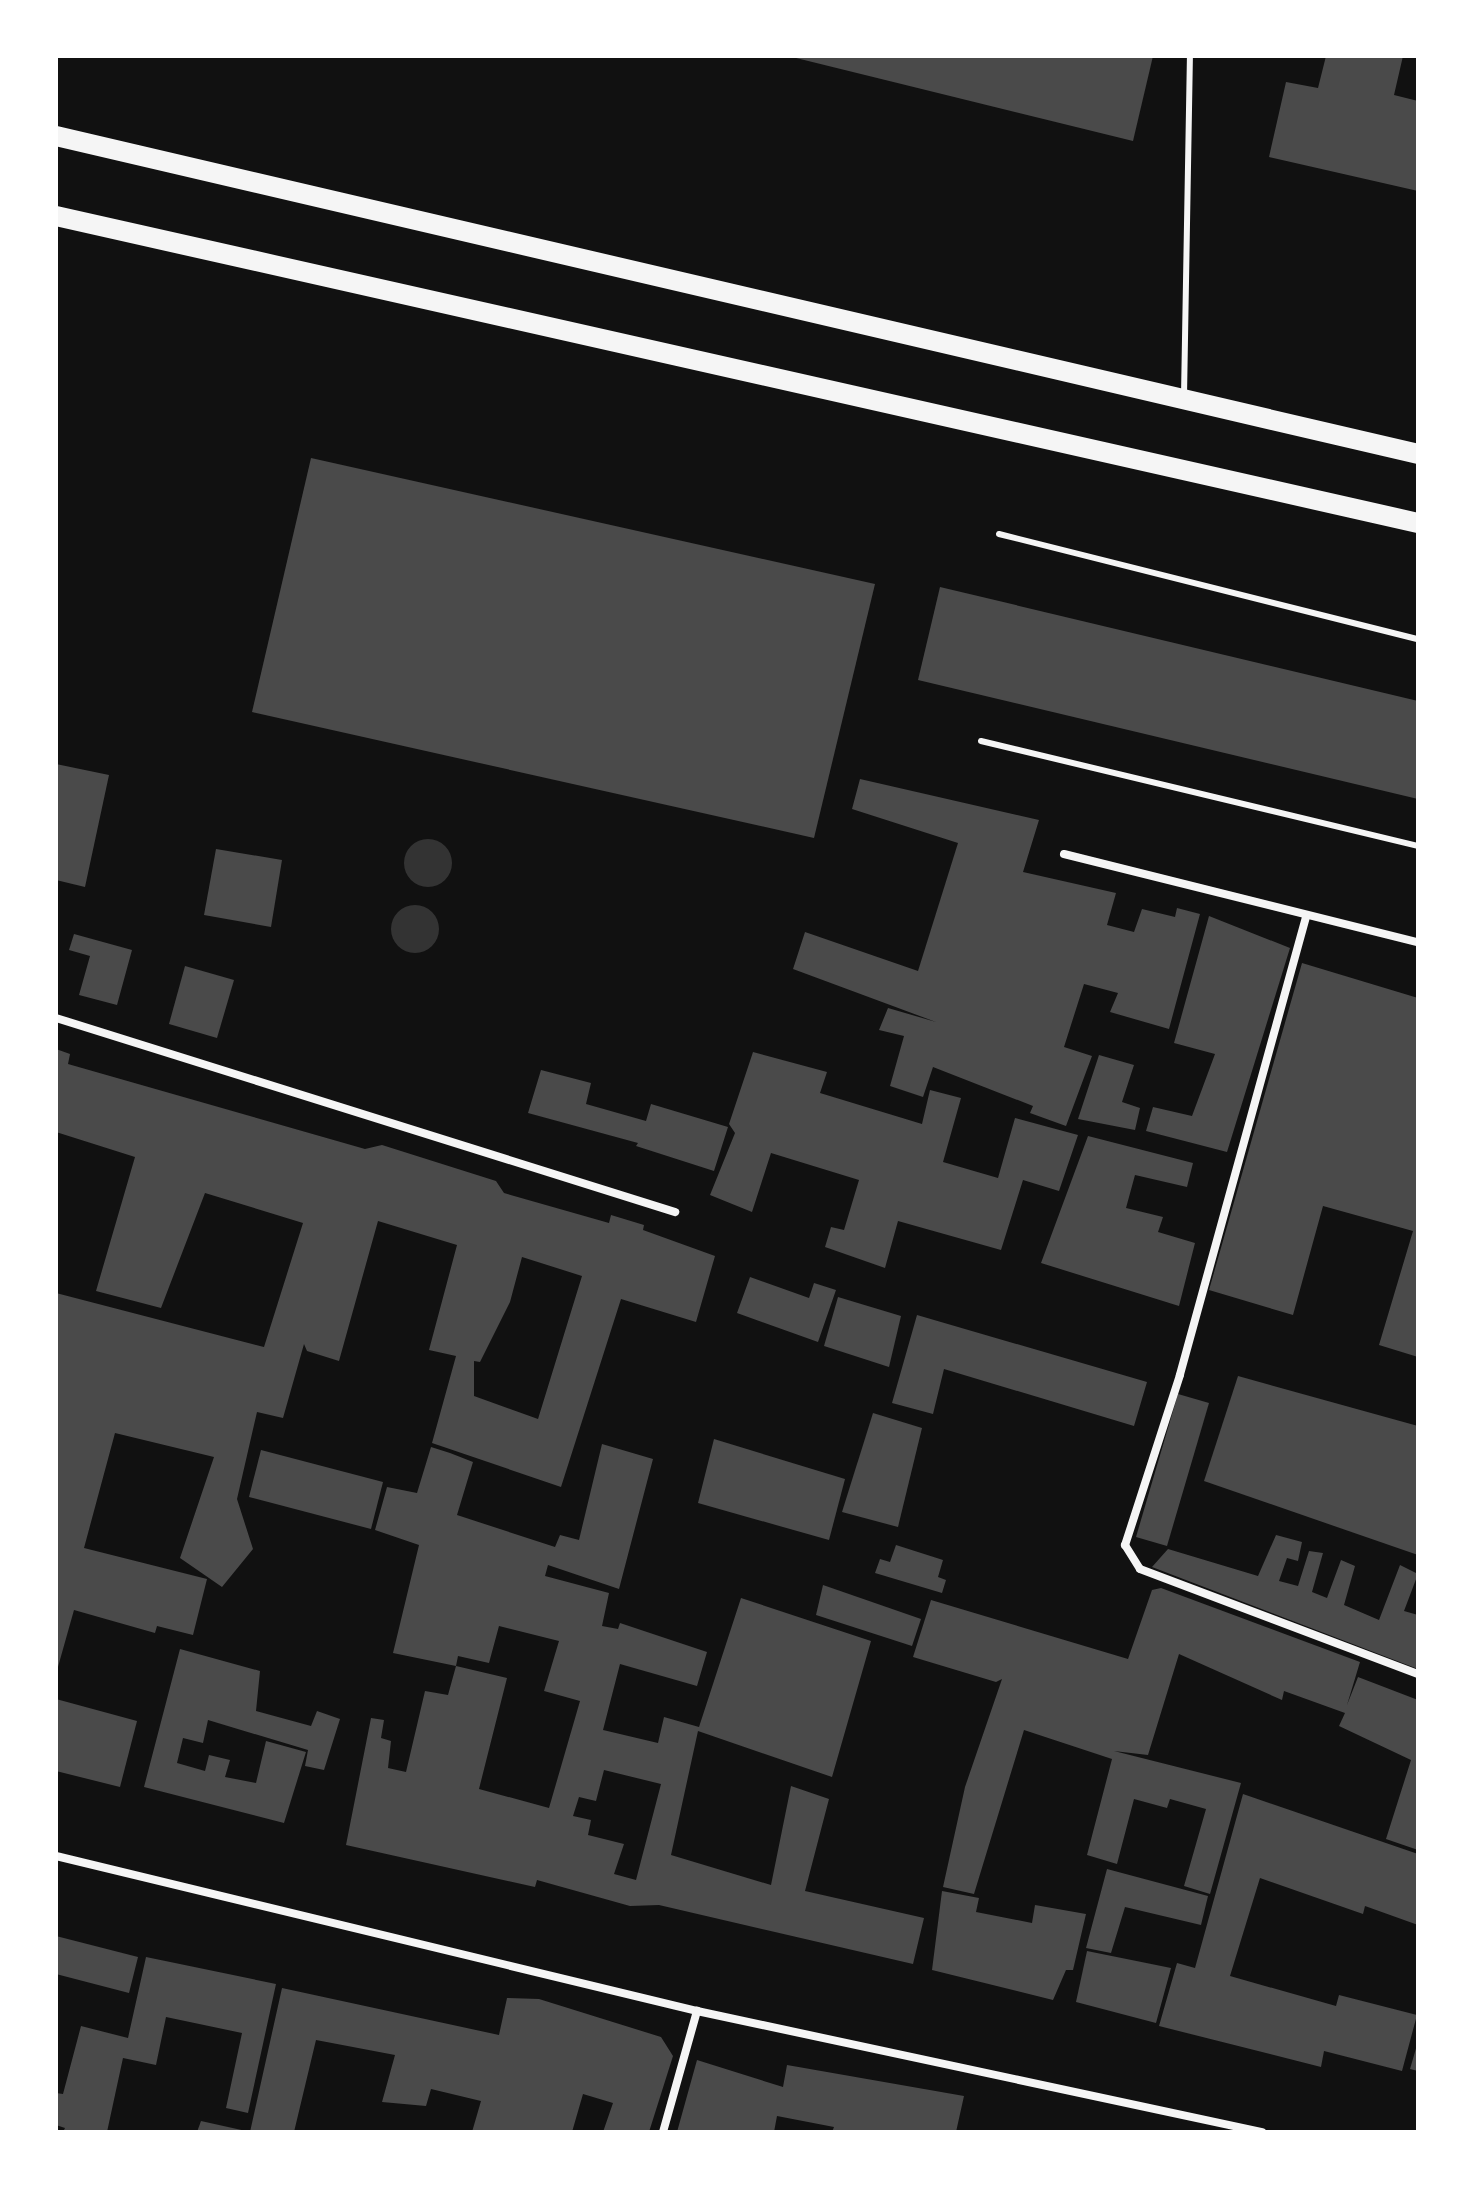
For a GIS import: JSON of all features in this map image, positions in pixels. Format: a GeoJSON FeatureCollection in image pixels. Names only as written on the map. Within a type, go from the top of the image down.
{"type":"FeatureCollection","features":[{"type":"Feature","properties":{"kind":"main road"},"geometry":{"type":"LineString","coordinates":[[56,136],[1418,454]]}},
{"type":"Feature","properties":{"kind":"main road"},"geometry":{"type":"LineString","coordinates":[[56,216],[1418,523]]}},
{"type":"Feature","properties":{"kind":"street"},"geometry":{"type":"LineString","coordinates":[[1064,854],[1306,917],[1418,942]]}},
{"type":"Feature","properties":{"kind":"street"},"geometry":{"type":"LineString","coordinates":[[1306,917],[1180,1375],[1125,1545],[1140,1569],[1418,1674]]}},
{"type":"Feature","properties":{"kind":"street"},"geometry":{"type":"LineString","coordinates":[[56,1018],[675,1212]]}},
{"type":"Feature","properties":{"kind":"street"},"geometry":{"type":"LineString","coordinates":[[56,1856],[697,2011],[1262,2132]]}},
{"type":"Feature","properties":{"kind":"street"},"geometry":{"type":"LineString","coordinates":[[663,2132],[697,2011]]}},
{"type":"Feature","properties":{"kind":"lane"},"geometry":{"type":"LineString","coordinates":[[1184,401],[1190,56]]}},
{"type":"Feature","properties":{"kind":"lane"},"geometry":{"type":"LineString","coordinates":[[999,534],[1418,639]]}},
{"type":"Feature","properties":{"kind":"lane"},"geometry":{"type":"LineString","coordinates":[[981,741],[1418,846]]}},
{"type":"Feature","properties":{"kind":"shaded area"},"geometry":{"type":"Polygon","coordinates":[[[428,839],[445,846],[452,863],[445,880],[428,887],[411,880],[404,863],[411,846],[428,839]]]}},
{"type":"Feature","properties":{"kind":"shaded area"},"geometry":{"type":"Polygon","coordinates":[[[415,905],[432,912],[439,929],[432,946],[415,953],[398,946],[391,929],[398,912],[415,905]]]}},
{"type":"Feature","properties":{"kind":"building"},"geometry":{"type":"Polygon","coordinates":[[[788,56],[1153,56],[1133,141],[788,56]]]}},
{"type":"Feature","properties":{"kind":"building"},"geometry":{"type":"Polygon","coordinates":[[[1326,56],[1403,56],[1394,95],[1418,101],[1418,191],[1269,157],[1286,82],[1318,88],[1326,56]]]}},
{"type":"Feature","properties":{"kind":"building"},"geometry":{"type":"Polygon","coordinates":[[[311,458],[875,584],[814,838],[252,712],[311,458]]]}},
{"type":"Feature","properties":{"kind":"building"},"geometry":{"type":"Polygon","coordinates":[[[940,587],[1418,701],[1418,799],[918,680],[940,587]]]}},
{"type":"Feature","properties":{"kind":"building"},"geometry":{"type":"Polygon","coordinates":[[[56,764],[109,775],[85,887],[56,880],[56,764]]]}},
{"type":"Feature","properties":{"kind":"building"},"geometry":{"type":"Polygon","coordinates":[[[860,779],[1039,820],[1023,872],[1116,893],[1107,925],[1134,932],[1142,909],[1175,917],[1177,908],[1200,914],[1169,1029],[1110,1012],[1118,993],[1084,984],[1064,1047],[1092,1056],[1066,1126],[1030,1113],[1033,1106],[933,1067],[923,1097],[890,1086],[904,1036],[879,1030],[888,1008],[936,1022],[793,969],[805,932],[918,971],[958,843],[852,809],[860,779]]]}},
{"type":"Feature","properties":{"kind":"building"},"geometry":{"type":"Polygon","coordinates":[[[216,849],[282,860],[271,927],[204,915],[216,849]]]}},
{"type":"Feature","properties":{"kind":"building"},"geometry":{"type":"Polygon","coordinates":[[[1209,916],[1290,948],[1227,1152],[1146,1131],[1153,1107],[1192,1116],[1215,1054],[1174,1043],[1209,916]]]}},
{"type":"Feature","properties":{"kind":"building"},"geometry":{"type":"Polygon","coordinates":[[[74,934],[132,950],[117,1005],[79,995],[90,956],[69,950],[74,934]]]}},
{"type":"Feature","properties":{"kind":"building"},"geometry":{"type":"Polygon","coordinates":[[[1302,963],[1418,998],[1418,1357],[1379,1345],[1413,1231],[1323,1206],[1293,1315],[1209,1290],[1302,963]]]}},
{"type":"Feature","properties":{"kind":"building"},"geometry":{"type":"Polygon","coordinates":[[[185,966],[234,980],[217,1038],[169,1024],[185,966]]]}},
{"type":"Feature","properties":{"kind":"building"},"geometry":{"type":"Polygon","coordinates":[[[56,1049],[70,1054],[68,1064],[365,1149],[382,1145],[496,1181],[504,1193],[609,1223],[611,1215],[644,1225],[643,1230],[715,1256],[696,1322],[621,1299],[561,1487],[432,1443],[456,1356],[429,1350],[457,1245],[378,1221],[339,1361],[307,1351],[304,1344],[283,1418],[257,1412],[237,1499],[253,1549],[222,1587],[180,1558],[214,1457],[115,1433],[84,1548],[207,1579],[193,1635],[157,1626],[155,1633],[74,1610],[56,1674],[56,1293],[264,1347],[303,1223],[205,1193],[161,1308],[96,1291],[135,1157],[56,1132],[56,1049]],[[522,1257],[510,1302],[480,1362],[474,1361],[474,1396],[538,1419],[582,1276],[522,1257]]]}},
{"type":"Feature","properties":{"kind":"building"},"geometry":{"type":"Polygon","coordinates":[[[753,1052],[827,1072],[820,1093],[922,1124],[930,1090],[961,1098],[943,1162],[998,1178],[1015,1118],[1078,1135],[1059,1191],[1023,1180],[1001,1250],[898,1221],[885,1268],[825,1247],[831,1227],[844,1230],[859,1180],[771,1153],[752,1212],[710,1195],[735,1133],[729,1124],[753,1052]]]}},
{"type":"Feature","properties":{"kind":"building"},"geometry":{"type":"Polygon","coordinates":[[[1099,1055],[1134,1065],[1122,1102],[1140,1108],[1135,1130],[1078,1119],[1099,1055]]]}},
{"type":"Feature","properties":{"kind":"building"},"geometry":{"type":"Polygon","coordinates":[[[541,1070],[591,1083],[586,1104],[646,1121],[651,1104],[728,1127],[714,1171],[636,1146],[638,1143],[528,1113],[541,1070]]]}},
{"type":"Feature","properties":{"kind":"building"},"geometry":{"type":"Polygon","coordinates":[[[1088,1136],[1193,1163],[1187,1187],[1135,1175],[1126,1208],[1163,1217],[1158,1232],[1195,1243],[1179,1306],[1041,1263],[1088,1136]]]}},
{"type":"Feature","properties":{"kind":"building"},"geometry":{"type":"Polygon","coordinates":[[[750,1277],[809,1298],[814,1283],[836,1290],[818,1342],[737,1313],[750,1277]]]}},
{"type":"Feature","properties":{"kind":"building"},"geometry":{"type":"Polygon","coordinates":[[[838,1297],[901,1316],[889,1367],[824,1346],[838,1297]]]}},
{"type":"Feature","properties":{"kind":"building"},"geometry":{"type":"Polygon","coordinates":[[[917,1315],[1147,1382],[1134,1426],[944,1369],[933,1414],[892,1403],[917,1315]]]}},
{"type":"Feature","properties":{"kind":"building"},"geometry":{"type":"Polygon","coordinates":[[[1238,1376],[1418,1426],[1418,1555],[1204,1481],[1238,1376]]]}},
{"type":"Feature","properties":{"kind":"building"},"geometry":{"type":"Polygon","coordinates":[[[1178,1394],[1209,1403],[1167,1546],[1136,1537],[1178,1394]]]}},
{"type":"Feature","properties":{"kind":"building"},"geometry":{"type":"Polygon","coordinates":[[[873,1413],[922,1428],[898,1527],[842,1512],[873,1413]]]}},
{"type":"Feature","properties":{"kind":"building"},"geometry":{"type":"Polygon","coordinates":[[[714,1439],[845,1479],[829,1540],[698,1503],[714,1439]]]}},
{"type":"Feature","properties":{"kind":"building"},"geometry":{"type":"Polygon","coordinates":[[[602,1444],[653,1459],[619,1589],[548,1565],[545,1576],[609,1593],[602,1626],[618,1629],[620,1623],[707,1652],[697,1686],[620,1664],[603,1730],[658,1743],[664,1717],[699,1727],[741,1598],[871,1641],[832,1777],[698,1731],[671,1855],[771,1885],[791,1786],[829,1799],[805,1891],[924,1918],[913,1964],[659,1905],[630,1906],[537,1880],[535,1887],[346,1845],[371,1718],[384,1720],[381,1738],[391,1741],[388,1768],[406,1772],[425,1691],[448,1695],[456,1666],[393,1653],[419,1545],[375,1530],[387,1487],[417,1493],[431,1447],[450,1453],[473,1462],[457,1515],[555,1547],[560,1535],[579,1540],[602,1444]],[[499,1626],[489,1663],[458,1656],[456,1666],[507,1678],[479,1789],[549,1808],[580,1701],[544,1691],[559,1641],[499,1626]],[[604,1770],[596,1801],[579,1797],[573,1816],[591,1820],[588,1835],[624,1844],[614,1874],[636,1880],[661,1784],[604,1770]]]}},
{"type":"Feature","properties":{"kind":"building"},"geometry":{"type":"Polygon","coordinates":[[[261,1450],[383,1482],[371,1529],[249,1497],[261,1450]]]}},
{"type":"Feature","properties":{"kind":"building"},"geometry":{"type":"Polygon","coordinates":[[[1276,1535],[1302,1542],[1298,1561],[1287,1558],[1279,1581],[1298,1586],[1309,1551],[1323,1553],[1312,1592],[1327,1598],[1341,1560],[1355,1566],[1344,1605],[1379,1620],[1400,1565],[1418,1574],[1404,1611],[1418,1615],[1418,1669],[1152,1567],[1168,1549],[1258,1576],[1276,1535]]]}},
{"type":"Feature","properties":{"kind":"building"},"geometry":{"type":"Polygon","coordinates":[[[896,1545],[943,1560],[938,1577],[946,1580],[942,1593],[875,1573],[880,1559],[890,1562],[896,1545]]]}},
{"type":"Feature","properties":{"kind":"building"},"geometry":{"type":"Polygon","coordinates":[[[823,1585],[921,1619],[912,1646],[816,1615],[823,1585]]]}},
{"type":"Feature","properties":{"kind":"building"},"geometry":{"type":"Polygon","coordinates":[[[1161,1588],[1360,1662],[1347,1705],[1358,1677],[1418,1700],[1418,1850],[1386,1839],[1411,1760],[1339,1726],[1345,1713],[1284,1691],[1282,1700],[1179,1654],[1148,1755],[1114,1751],[1241,1783],[1210,1894],[1184,1886],[1206,1809],[1170,1799],[1167,1808],[1134,1799],[1117,1864],[1087,1855],[1112,1759],[1024,1730],[974,1894],[943,1887],[965,1787],[1002,1679],[996,1682],[913,1657],[931,1600],[1128,1659],[1152,1590],[1161,1588]]]}},
{"type":"Feature","properties":{"kind":"building"},"geometry":{"type":"Polygon","coordinates":[[[180,1649],[260,1671],[256,1711],[311,1726],[317,1711],[340,1719],[324,1770],[305,1766],[308,1750],[208,1720],[203,1743],[183,1738],[177,1763],[205,1771],[209,1755],[230,1760],[225,1777],[256,1783],[266,1741],[306,1752],[284,1823],[144,1787],[180,1649]]]}},
{"type":"Feature","properties":{"kind":"building"},"geometry":{"type":"Polygon","coordinates":[[[56,1699],[137,1721],[120,1787],[56,1771],[56,1699]]]}},
{"type":"Feature","properties":{"kind":"building"},"geometry":{"type":"Polygon","coordinates":[[[1243,1794],[1418,1854],[1418,1925],[1365,1906],[1363,1914],[1260,1878],[1230,1976],[1336,2006],[1339,1995],[1417,2015],[1402,2071],[1324,2051],[1321,2067],[1159,2026],[1177,1963],[1195,1968],[1243,1794]]]}},
{"type":"Feature","properties":{"kind":"building"},"geometry":{"type":"Polygon","coordinates":[[[1107,1869],[1208,1896],[1201,1925],[1125,1907],[1111,1953],[1086,1948],[1107,1869]]]}},
{"type":"Feature","properties":{"kind":"building"},"geometry":{"type":"Polygon","coordinates":[[[942,1891],[979,1898],[976,1912],[1032,1923],[1035,1905],[1086,1914],[1073,1970],[1066,1970],[1053,2000],[932,1970],[942,1891]]]}},
{"type":"Feature","properties":{"kind":"building"},"geometry":{"type":"Polygon","coordinates":[[[56,1936],[138,1957],[129,1993],[56,1974],[56,1936]]]}},
{"type":"Feature","properties":{"kind":"building"},"geometry":{"type":"Polygon","coordinates":[[[1087,1951],[1171,1968],[1156,2023],[1076,2002],[1087,1951]]]}},
{"type":"Feature","properties":{"kind":"building"},"geometry":{"type":"Polygon","coordinates":[[[146,1957],[276,1984],[248,2113],[226,2108],[242,2033],[166,2017],[156,2065],[123,2058],[107,2132],[63,2132],[65,2128],[56,2125],[56,2093],[63,2094],[81,2026],[128,2038],[146,1957]]]}},
{"type":"Feature","properties":{"kind":"building"},"geometry":{"type":"Polygon","coordinates":[[[282,1988],[499,2035],[507,1998],[539,1999],[661,2037],[673,2056],[649,2132],[603,2132],[613,2103],[583,2094],[572,2132],[472,2132],[481,2101],[431,2089],[426,2106],[382,2102],[395,2055],[316,2040],[294,2132],[250,2132],[282,1988]]]}},
{"type":"Feature","properties":{"kind":"building"},"geometry":{"type":"Polygon","coordinates":[[[1418,2045],[1418,2071],[1410,2069],[1418,2045]]]}},
{"type":"Feature","properties":{"kind":"building"},"geometry":{"type":"Polygon","coordinates":[[[697,2060],[783,2087],[787,2065],[964,2096],[956,2132],[832,2132],[834,2127],[777,2116],[774,2132],[677,2132],[697,2060]]]}},
{"type":"Feature","properties":{"kind":"building"},"geometry":{"type":"Polygon","coordinates":[[[201,2121],[246,2131],[246,2132],[197,2132],[201,2121]]]}}]}
